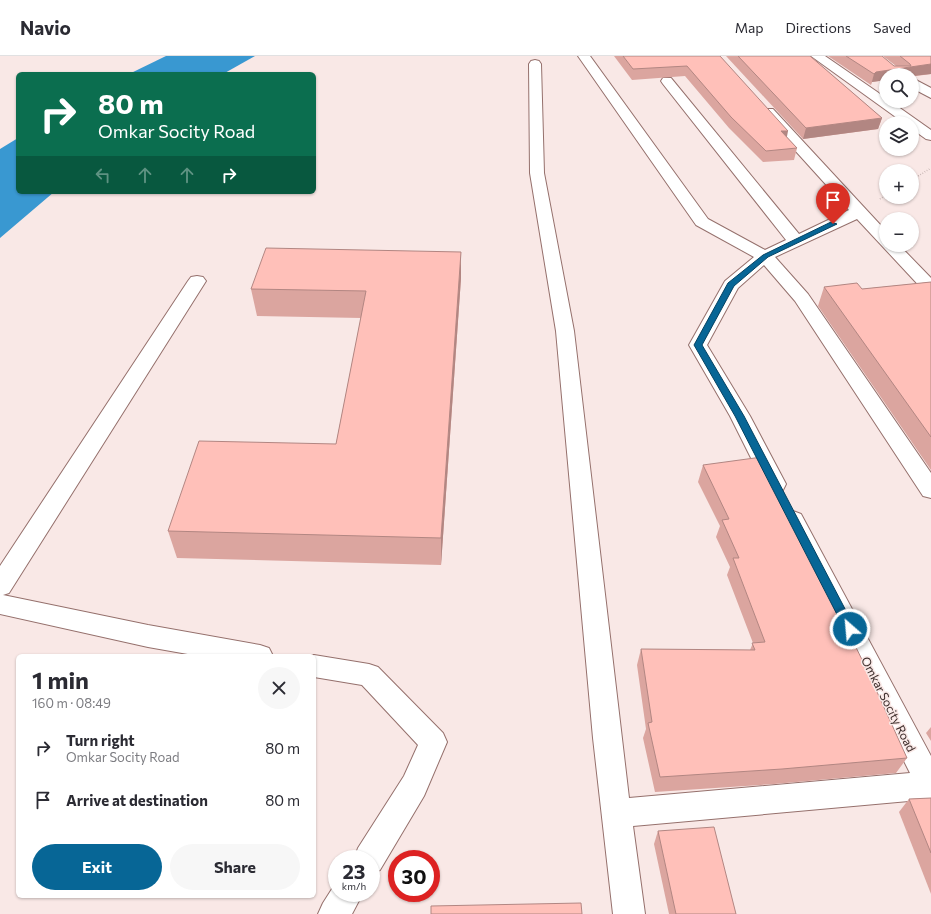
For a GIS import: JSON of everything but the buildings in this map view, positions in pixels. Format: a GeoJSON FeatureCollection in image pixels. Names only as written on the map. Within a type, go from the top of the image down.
{"type":"FeatureCollection","features":[{"type":"Feature","properties":{"kind":"street"},"geometry":{"type":"LineString","coordinates":[[584,56],[702,222],[765,256],[802,298],[931,490]]}},
{"type":"Feature","properties":{"kind":"street"},"geometry":{"type":"LineString","coordinates":[[817,56],[931,136]]}},
{"type":"Feature","properties":{"kind":"street"},"geometry":{"type":"LineString","coordinates":[[534,64],[537,173],[565,331],[607,738],[629,914]]}},
{"type":"Feature","properties":{"kind":"street"},"geometry":{"type":"LineString","coordinates":[[667,81],[796,241]]}},
{"type":"Feature","properties":{"kind":"street"},"geometry":{"type":"LineString","coordinates":[[919,86],[931,94]]}},
{"type":"Feature","properties":{"kind":"street"},"geometry":{"type":"LineString","coordinates":[[759,102],[879,234]]}},
{"type":"Feature","properties":{"kind":"street","name":"Omkar Socity Road"},"geometry":{"type":"LineString","coordinates":[[616,813],[930,785],[740,416],[698,345],[731,285],[765,256],[858,212]]}},
{"type":"Feature","properties":{"kind":"street"},"geometry":{"type":"LineString","coordinates":[[897,252],[931,288]]}},
{"type":"Feature","properties":{"kind":"street"},"geometry":{"type":"LineString","coordinates":[[0,586],[197,281]]}},
{"type":"Feature","properties":{"kind":"street"},"geometry":{"type":"LineString","coordinates":[[0,604],[148,636],[249,654]]}},
{"type":"Feature","properties":{"kind":"street"},"geometry":{"type":"LineString","coordinates":[[316,666],[369,675],[433,742],[414,786],[374,850]]}},
{"type":"Feature","properties":{"kind":"street"},"geometry":{"type":"LineString","coordinates":[[334,914],[341,902]]}},
{"type":"Feature","properties":{"kind":"path"},"geometry":{"type":"LineString","coordinates":[[919,176],[931,168]]}},
{"type":"Feature","properties":{"kind":"water"},"geometry":{"type":"Polygon","coordinates":[[[166,56],[255,56],[227,72],[133,72],[166,56]]]}},
{"type":"Feature","properties":{"kind":"water"},"geometry":{"type":"Polygon","coordinates":[[[16,139],[16,194],[52,194],[0,238],[0,149],[16,139]]]}},
{"type":"Feature","properties":{"kind":"route"},"geometry":{"type":"LineString","coordinates":[[833,224],[765,256],[731,285],[698,345],[740,416],[850,629]]}}]}
